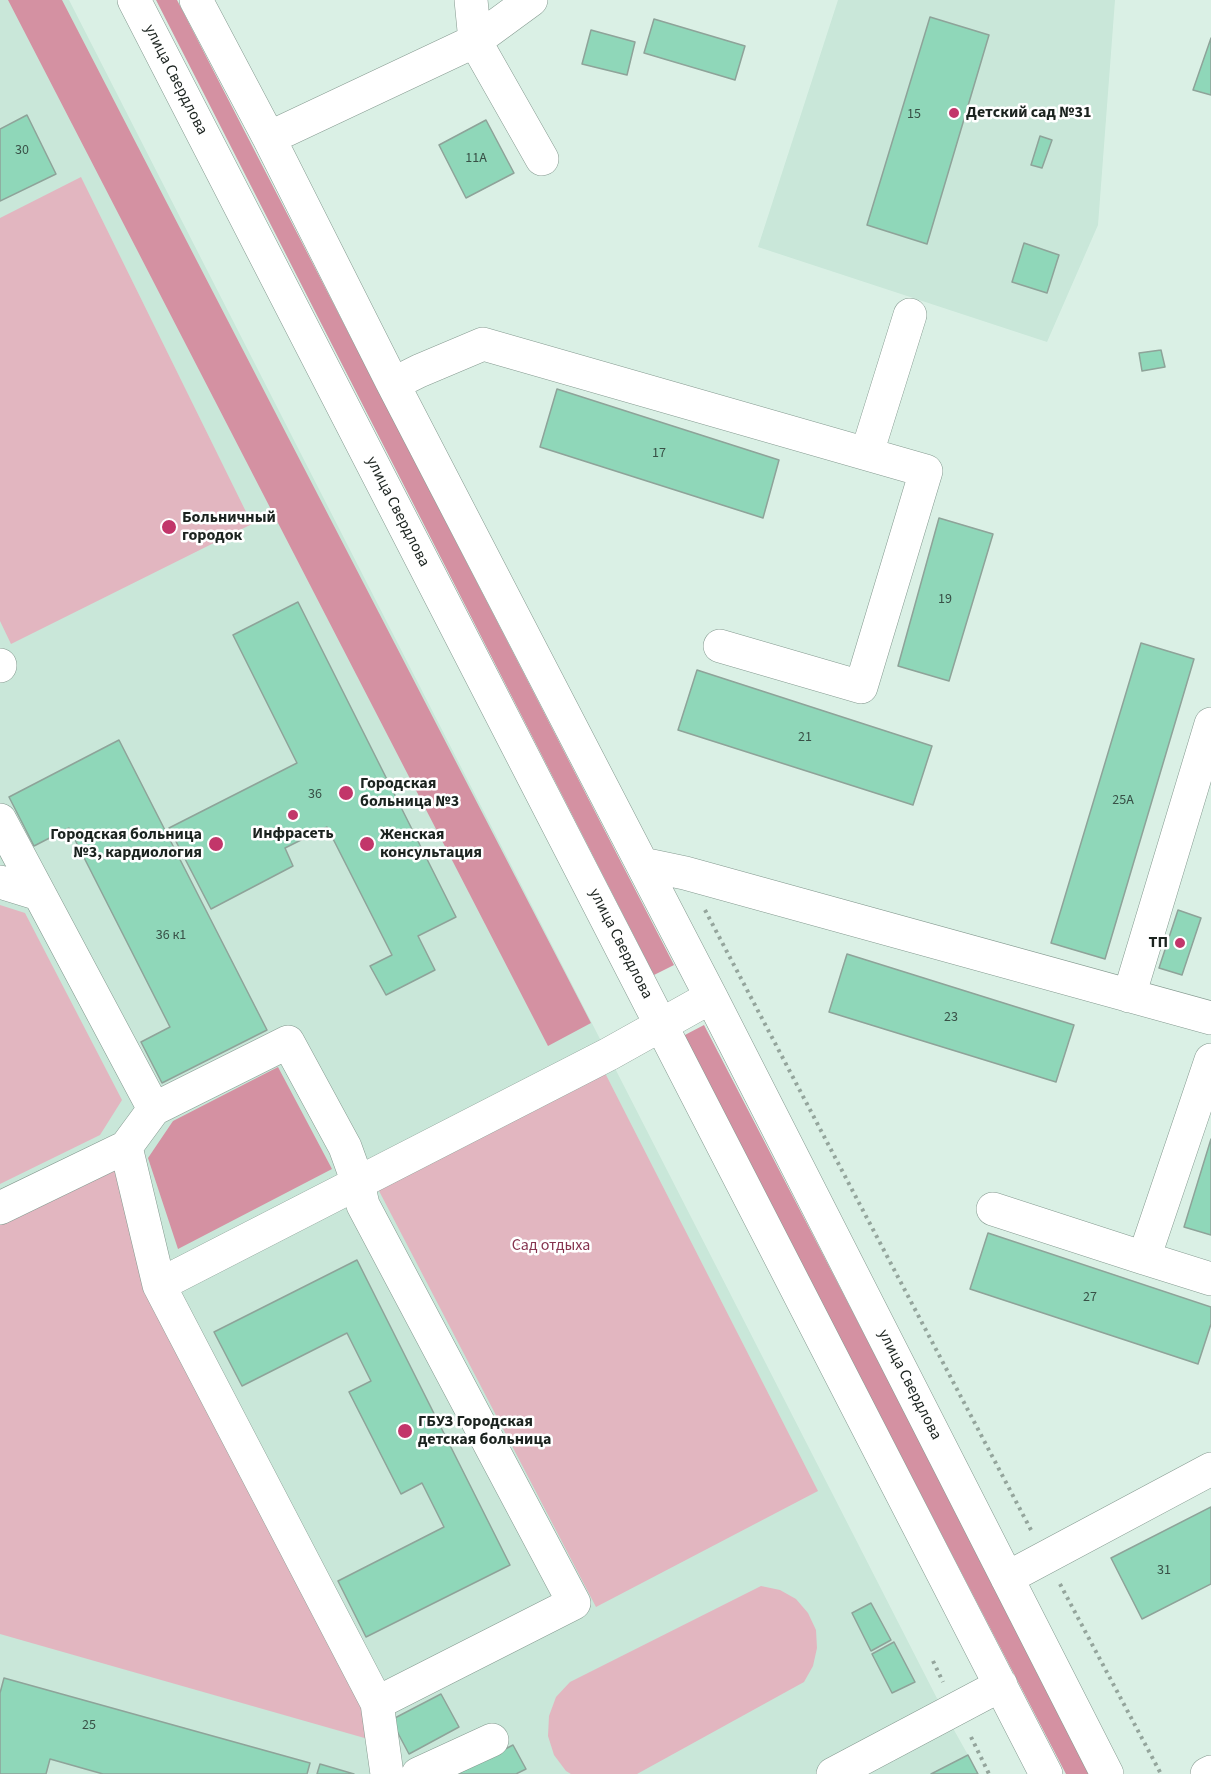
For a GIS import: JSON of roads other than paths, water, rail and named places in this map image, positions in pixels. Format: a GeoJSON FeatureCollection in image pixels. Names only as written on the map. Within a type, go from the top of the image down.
{"type":"FeatureCollection","features":[{"type":"Feature","properties":{"kind":"street","name":"улица Свердлова"},"geometry":{"type":"LineString","coordinates":[[134,0],[1046,1774]]}},
{"type":"Feature","properties":{"kind":"street","name":"улица Свердлова"},"geometry":{"type":"LineString","coordinates":[[196,0],[711,997],[1107,1774]]}},
{"type":"Feature","properties":{"kind":"street"},"geometry":{"type":"LineString","coordinates":[[471,0],[475,41],[542,159]]}},
{"type":"Feature","properties":{"kind":"street"},"geometry":{"type":"LineString","coordinates":[[269,138],[475,41],[531,0]]}},
{"type":"Feature","properties":{"kind":"street"},"geometry":{"type":"LineString","coordinates":[[867,453],[910,315]]}},
{"type":"Feature","properties":{"kind":"street"},"geometry":{"type":"LineString","coordinates":[[393,384],[483,344],[926,471],[861,687],[720,646]]}},
{"type":"Feature","properties":{"kind":"street"},"geometry":{"type":"LineString","coordinates":[[1129,996],[1211,724]]}},
{"type":"Feature","properties":{"kind":"street"},"geometry":{"type":"LineString","coordinates":[[0,820],[154,1108]]}},
{"type":"Feature","properties":{"kind":"street"},"geometry":{"type":"LineString","coordinates":[[642,864],[685,873],[1211,1018]]}},
{"type":"Feature","properties":{"kind":"street"},"geometry":{"type":"LineString","coordinates":[[0,882],[39,894]]}},
{"type":"Feature","properties":{"kind":"street"},"geometry":{"type":"LineString","coordinates":[[159,1285],[609,1054],[711,997]]}},
{"type":"Feature","properties":{"kind":"street"},"geometry":{"type":"LineString","coordinates":[[0,1208],[126,1147],[154,1108],[288,1042],[345,1147],[363,1205],[574,1604],[377,1702]]}},
{"type":"Feature","properties":{"kind":"street"},"geometry":{"type":"LineString","coordinates":[[1144,1258],[1211,1060]]}},
{"type":"Feature","properties":{"kind":"street"},"geometry":{"type":"LineString","coordinates":[[126,1147],[159,1285],[377,1702],[387,1774]]}},
{"type":"Feature","properties":{"kind":"street"},"geometry":{"type":"LineString","coordinates":[[993,1209],[1211,1279]]}},
{"type":"Feature","properties":{"kind":"street"},"geometry":{"type":"LineString","coordinates":[[1007,1578],[1211,1468]]}},
{"type":"Feature","properties":{"kind":"street"},"geometry":{"type":"LineString","coordinates":[[833,1774],[888,1761],[1001,1685]]}},
{"type":"Feature","properties":{"kind":"street"},"geometry":{"type":"LineString","coordinates":[[418,1774],[492,1740]]}},
{"type":"Feature","properties":{"kind":"street"},"geometry":{"type":"LineString","coordinates":[[1207,1774],[1211,1772]]}},
{"type":"Feature","properties":{"kind":"place","name":"Детский сад №31"},"geometry":{"type":"Point","coordinates":[954,113]}},
{"type":"Feature","properties":{"kind":"place","name":"Больничный городок"},"geometry":{"type":"Point","coordinates":[169,527]}},
{"type":"Feature","properties":{"kind":"place","name":"Городская больница №3"},"geometry":{"type":"Point","coordinates":[346,793]}},
{"type":"Feature","properties":{"kind":"place","name":"Инфрасеть"},"geometry":{"type":"Point","coordinates":[293,815]}},
{"type":"Feature","properties":{"kind":"place","name":"Городская больница №3, кардиология"},"geometry":{"type":"Point","coordinates":[216,844]}},
{"type":"Feature","properties":{"kind":"place","name":"Женская консультация"},"geometry":{"type":"Point","coordinates":[367,844]}},
{"type":"Feature","properties":{"kind":"place","name":"ТП"},"geometry":{"type":"Point","coordinates":[1180,943]}},
{"type":"Feature","properties":{"kind":"place","name":"ГБУЗ Городская детская больница"},"geometry":{"type":"Point","coordinates":[405,1431]}},
{"type":"Feature","properties":{"kind":"park label","name":"Сад отдыха"},"geometry":{"type":"Point","coordinates":[551,1246]}}]}
